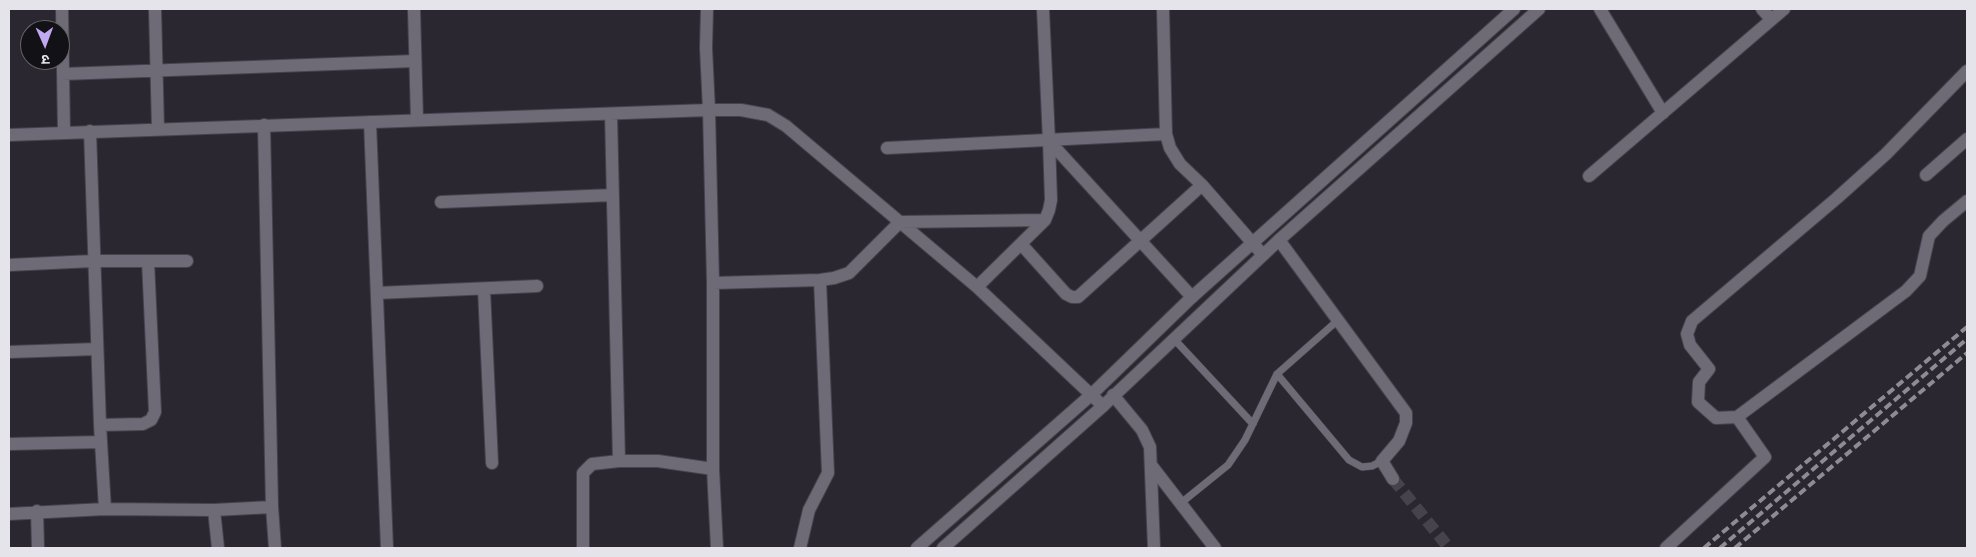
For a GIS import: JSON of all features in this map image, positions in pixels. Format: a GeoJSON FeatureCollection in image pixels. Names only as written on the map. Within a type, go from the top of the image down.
{"type":"FeatureCollection","features":[{"type":"Feature","properties":{"kind":"street"},"geometry":{"type":"LineString","coordinates":[[62,9],[64,132]]}},
{"type":"Feature","properties":{"kind":"street"},"geometry":{"type":"LineString","coordinates":[[155,9],[158,129]]}},
{"type":"Feature","properties":{"kind":"street"},"geometry":{"type":"LineString","coordinates":[[414,9],[417,120]]}},
{"type":"Feature","properties":{"kind":"street"},"geometry":{"type":"LineString","coordinates":[[708,9],[706,48],[713,283],[713,469],[717,548]]}},
{"type":"Feature","properties":{"kind":"street"},"geometry":{"type":"LineString","coordinates":[[977,288],[1045,220],[1049,210],[1051,200],[1043,9]]}},
{"type":"Feature","properties":{"kind":"street"},"geometry":{"type":"LineString","coordinates":[[1163,9],[1166,134],[1170,148],[1180,164],[1202,185],[1263,255]]}},
{"type":"Feature","properties":{"kind":"street"},"geometry":{"type":"LineString","coordinates":[[917,548],[1091,395],[1192,297],[1514,9]]}},
{"type":"Feature","properties":{"kind":"street"},"geometry":{"type":"LineString","coordinates":[[943,548],[1103,406],[1279,240],[1539,9]]}},
{"type":"Feature","properties":{"kind":"street"},"geometry":{"type":"LineString","coordinates":[[1600,9],[1662,113]]}},
{"type":"Feature","properties":{"kind":"street"},"geometry":{"type":"LineString","coordinates":[[1762,9],[1771,19]]}},
{"type":"Feature","properties":{"kind":"street"},"geometry":{"type":"LineString","coordinates":[[1589,176],[1784,9]]}},
{"type":"Feature","properties":{"kind":"street"},"geometry":{"type":"LineString","coordinates":[[63,74],[415,61]]}},
{"type":"Feature","properties":{"kind":"street"},"geometry":{"type":"LineString","coordinates":[[1967,71],[1886,154],[1837,198],[1692,320],[1687,334],[1690,345],[1709,369],[1700,382],[1698,402],[1716,418],[1737,417],[1906,291],[1920,276],[1929,236],[1943,221],[1967,201]]}},
{"type":"Feature","properties":{"kind":"street"},"geometry":{"type":"LineString","coordinates":[[9,135],[709,110],[741,110],[768,115],[786,126],[977,288],[1103,406]]}},
{"type":"Feature","properties":{"kind":"street"},"geometry":{"type":"LineString","coordinates":[[611,114],[620,461]]}},
{"type":"Feature","properties":{"kind":"street"},"geometry":{"type":"LineString","coordinates":[[370,122],[387,548]]}},
{"type":"Feature","properties":{"kind":"street"},"geometry":{"type":"LineString","coordinates":[[264,125],[272,506],[275,548]]}},
{"type":"Feature","properties":{"kind":"street"},"geometry":{"type":"LineString","coordinates":[[90,131],[93,261],[105,509]]}},
{"type":"Feature","properties":{"kind":"street"},"geometry":{"type":"LineString","coordinates":[[887,148],[1166,134]]}},
{"type":"Feature","properties":{"kind":"street"},"geometry":{"type":"LineString","coordinates":[[1926,176],[1967,139]]}},
{"type":"Feature","properties":{"kind":"street"},"geometry":{"type":"LineString","coordinates":[[1049,141],[1192,297]]}},
{"type":"Feature","properties":{"kind":"street"},"geometry":{"type":"LineString","coordinates":[[1021,244],[1066,294],[1078,297],[1202,185]]}},
{"type":"Feature","properties":{"kind":"street"},"geometry":{"type":"LineString","coordinates":[[440,202],[613,195]]}},
{"type":"Feature","properties":{"kind":"street"},"geometry":{"type":"LineString","coordinates":[[713,283],[834,278],[849,273],[900,222],[1045,220]]}},
{"type":"Feature","properties":{"kind":"street"},"geometry":{"type":"LineString","coordinates":[[1279,240],[1406,413],[1406,423],[1399,441],[1382,461],[1393,479]]}},
{"type":"Feature","properties":{"kind":"street"},"geometry":{"type":"LineString","coordinates":[[9,265],[93,261],[187,261]]}},
{"type":"Feature","properties":{"kind":"street"},"geometry":{"type":"LineString","coordinates":[[100,425],[143,424],[151,420],[155,412],[148,261]]}},
{"type":"Feature","properties":{"kind":"street"},"geometry":{"type":"LineString","coordinates":[[800,548],[809,510],[828,474],[820,280]]}},
{"type":"Feature","properties":{"kind":"street"},"geometry":{"type":"LineString","coordinates":[[377,293],[537,286]]}},
{"type":"Feature","properties":{"kind":"street"},"geometry":{"type":"LineString","coordinates":[[484,289],[492,463]]}},
{"type":"Feature","properties":{"kind":"street"},"geometry":{"type":"LineString","coordinates":[[9,352],[97,349]]}},
{"type":"Feature","properties":{"kind":"street"},"geometry":{"type":"LineString","coordinates":[[1114,395],[1142,430],[1150,447],[1154,548]]}},
{"type":"Feature","properties":{"kind":"street"},"geometry":{"type":"LineString","coordinates":[[1666,548],[1764,457],[1737,417]]}},
{"type":"Feature","properties":{"kind":"street"},"geometry":{"type":"LineString","coordinates":[[9,444],[101,442]]}},
{"type":"Feature","properties":{"kind":"street"},"geometry":{"type":"LineString","coordinates":[[583,548],[583,473],[592,464],[620,461],[658,461],[713,469]]}},
{"type":"Feature","properties":{"kind":"street"},"geometry":{"type":"LineString","coordinates":[[1151,465],[1215,548]]}},
{"type":"Feature","properties":{"kind":"street"},"geometry":{"type":"LineString","coordinates":[[9,514],[37,511],[105,509],[214,510],[272,506]]}},
{"type":"Feature","properties":{"kind":"street"},"geometry":{"type":"LineString","coordinates":[[214,510],[218,548]]}},
{"type":"Feature","properties":{"kind":"street"},"geometry":{"type":"LineString","coordinates":[[37,511],[38,548]]}},
{"type":"Feature","properties":{"kind":"lane"},"geometry":{"type":"LineString","coordinates":[[1181,503],[1228,465],[1245,440],[1277,374],[1337,321]]}},
{"type":"Feature","properties":{"kind":"lane"},"geometry":{"type":"LineString","coordinates":[[1174,339],[1253,424]]}},
{"type":"Feature","properties":{"kind":"lane"},"geometry":{"type":"LineString","coordinates":[[1277,374],[1349,460],[1362,467],[1382,461]]}},
{"type":"Feature","properties":{"kind":"tunnel"},"geometry":{"type":"LineString","coordinates":[[1393,479],[1449,548]]}},
{"type":"Feature","properties":{"kind":"railway"},"geometry":{"type":"LineString","coordinates":[[1704,548],[1967,327]]}},
{"type":"Feature","properties":{"kind":"railway"},"geometry":{"type":"LineString","coordinates":[[1720,548],[1967,339]]}},
{"type":"Feature","properties":{"kind":"railway"},"geometry":{"type":"LineString","coordinates":[[1735,548],[1967,353]]}}]}
